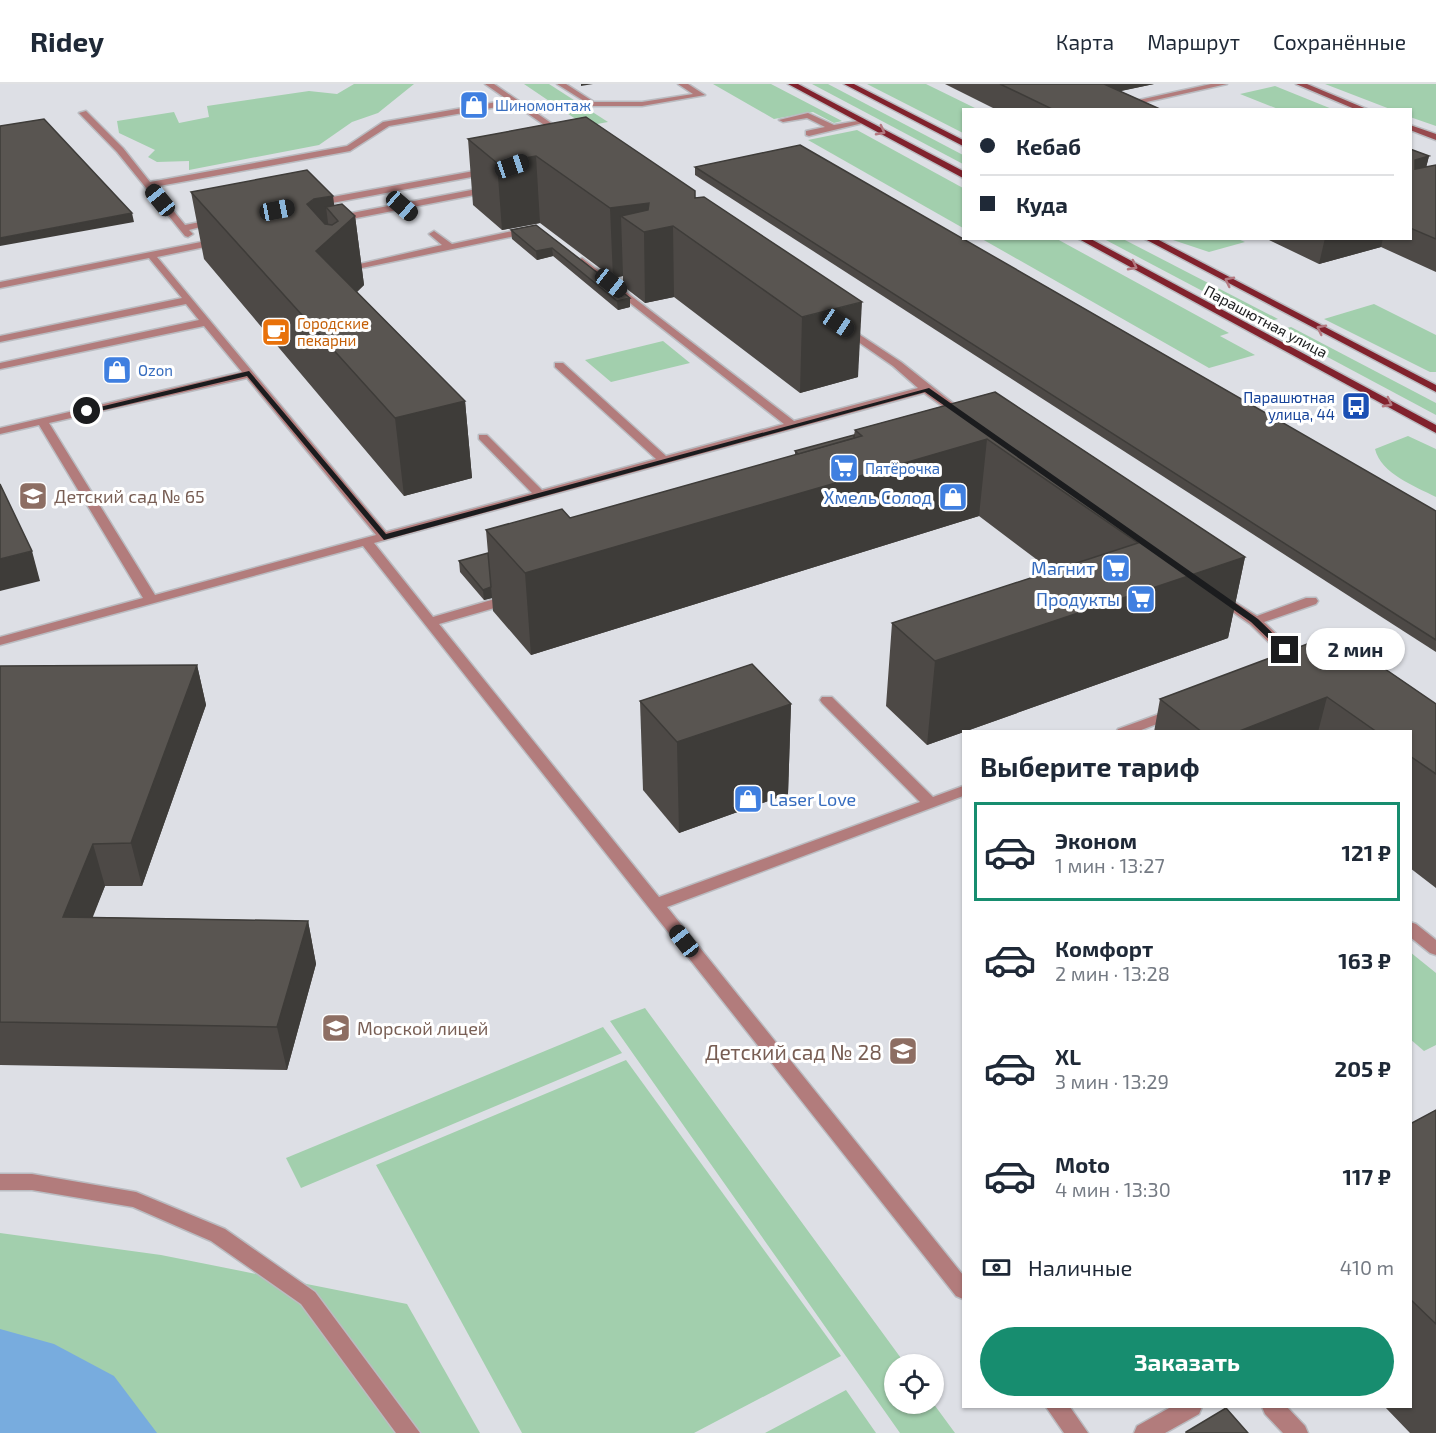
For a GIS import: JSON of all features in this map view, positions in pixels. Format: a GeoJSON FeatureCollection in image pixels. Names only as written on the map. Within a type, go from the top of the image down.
{"type":"FeatureCollection","features":[{"type":"Feature","properties":{"kind":"main road"},"geometry":{"type":"LineString","coordinates":[[792,84],[962,174]]}},
{"type":"Feature","properties":{"kind":"main road"},"geometry":{"type":"LineString","coordinates":[[848,84],[962,142]]}},
{"type":"Feature","properties":{"kind":"main road","name":"Парашютная улица"},"geometry":{"type":"LineString","coordinates":[[1085,240],[1436,430]]}},
{"type":"Feature","properties":{"kind":"main road","name":"Парашютная улица"},"geometry":{"type":"LineString","coordinates":[[1151,240],[1436,389]]}},
{"type":"Feature","properties":{"kind":"street"},"geometry":{"type":"LineString","coordinates":[[1300,84],[1360,108]]}},
{"type":"Feature","properties":{"kind":"street"},"geometry":{"type":"LineString","coordinates":[[1413,130],[1434,135]]}},
{"type":"Feature","properties":{"kind":"lane"},"geometry":{"type":"LineString","coordinates":[[489,84],[575,142]]}},
{"type":"Feature","properties":{"kind":"lane"},"geometry":{"type":"LineString","coordinates":[[561,84],[592,104],[642,104],[701,95],[682,84]]}},
{"type":"Feature","properties":{"kind":"lane"},"geometry":{"type":"LineString","coordinates":[[1133,108],[1125,104],[1223,84]]}},
{"type":"Feature","properties":{"kind":"lane"},"geometry":{"type":"LineString","coordinates":[[148,185],[350,148],[386,124],[515,101]]}},
{"type":"Feature","properties":{"kind":"lane"},"geometry":{"type":"LineString","coordinates":[[83,113],[120,150],[198,245]]}},
{"type":"Feature","properties":{"kind":"lane"},"geometry":{"type":"LineString","coordinates":[[783,120],[808,115],[832,128]]}},
{"type":"Feature","properties":{"kind":"lane"},"geometry":{"type":"LineString","coordinates":[[809,133],[863,122]]}},
{"type":"Feature","properties":{"kind":"lane"},"geometry":{"type":"LineString","coordinates":[[300,206],[500,169]]}},
{"type":"Feature","properties":{"kind":"lane"},"geometry":{"type":"LineString","coordinates":[[323,221],[507,186]]}},
{"type":"Feature","properties":{"kind":"lane"},"geometry":{"type":"LineString","coordinates":[[402,206],[415,217]]}},
{"type":"Feature","properties":{"kind":"lane"},"geometry":{"type":"LineString","coordinates":[[183,228],[230,219]]}},
{"type":"Feature","properties":{"kind":"lane"},"geometry":{"type":"LineString","coordinates":[[334,270],[539,228]]}},
{"type":"Feature","properties":{"kind":"lane"},"geometry":{"type":"LineString","coordinates":[[434,234],[449,246]]}},
{"type":"Feature","properties":{"kind":"lane"},"geometry":{"type":"LineString","coordinates":[[0,285],[232,239]]}},
{"type":"Feature","properties":{"kind":"lane"},"geometry":{"type":"LineString","coordinates":[[151,255],[384,537]]}},
{"type":"Feature","properties":{"kind":"lane"},"geometry":{"type":"LineString","coordinates":[[575,256],[617,282],[793,426]]}},
{"type":"Feature","properties":{"kind":"lane"},"geometry":{"type":"LineString","coordinates":[[0,339],[189,300]]}},
{"type":"Feature","properties":{"kind":"lane"},"geometry":{"type":"LineString","coordinates":[[0,366],[206,321]]}},
{"type":"Feature","properties":{"kind":"lane"},"geometry":{"type":"LineString","coordinates":[[838,323],[897,364],[926,389],[977,426]]}},
{"type":"Feature","properties":{"kind":"lane"},"geometry":{"type":"LineString","coordinates":[[559,365],[665,461]]}},
{"type":"Feature","properties":{"kind":"lane"},"geometry":{"type":"LineString","coordinates":[[0,431],[249,374]]}},
{"type":"Feature","properties":{"kind":"lane"},"geometry":{"type":"LineString","coordinates":[[0,641],[926,389]]}},
{"type":"Feature","properties":{"kind":"lane"},"geometry":{"type":"LineString","coordinates":[[43,422],[121,547],[151,600]]}},
{"type":"Feature","properties":{"kind":"lane"},"geometry":{"type":"LineString","coordinates":[[483,436],[541,495]]}},
{"type":"Feature","properties":{"kind":"lane"},"geometry":{"type":"LineString","coordinates":[[366,542],[962,1289]]}},
{"type":"Feature","properties":{"kind":"lane"},"geometry":{"type":"LineString","coordinates":[[1207,587],[1254,621],[1300,668]]}},
{"type":"Feature","properties":{"kind":"lane"},"geometry":{"type":"LineString","coordinates":[[432,622],[518,597]]}},
{"type":"Feature","properties":{"kind":"lane"},"geometry":{"type":"LineString","coordinates":[[1254,621],[1311,601]]}},
{"type":"Feature","properties":{"kind":"lane"},"geometry":{"type":"LineString","coordinates":[[827,700],[930,803]]}},
{"type":"Feature","properties":{"kind":"lane"},"geometry":{"type":"LineString","coordinates":[[1128,730],[1191,706]]}},
{"type":"Feature","properties":{"kind":"lane"},"geometry":{"type":"LineString","coordinates":[[655,905],[962,791]]}},
{"type":"Feature","properties":{"kind":"lane"},"geometry":{"type":"LineString","coordinates":[[1412,930],[1436,949]]}},
{"type":"Feature","properties":{"kind":"lane"},"geometry":{"type":"LineString","coordinates":[[0,1182],[32,1182],[136,1200],[218,1234],[308,1298],[410,1433]]}},
{"type":"Feature","properties":{"kind":"lane"},"geometry":{"type":"LineString","coordinates":[[1058,1408],[1077,1433]]}},
{"type":"Feature","properties":{"kind":"lane"},"geometry":{"type":"LineString","coordinates":[[1145,1433],[1189,1408]]}},
{"type":"Feature","properties":{"kind":"lane"},"geometry":{"type":"LineString","coordinates":[[1275,1408],[1297,1433]]}},
{"type":"Feature","properties":{"kind":"green space"},"geometry":{"type":"Polygon","coordinates":[[[354,84],[414,84],[378,113],[352,122],[319,145],[189,170],[189,161],[157,162],[148,157],[155,150],[119,133],[117,121],[174,112],[179,123],[209,117],[207,106],[309,91],[337,94],[354,84]]]}},
{"type":"Feature","properties":{"kind":"green space"},"geometry":{"type":"Polygon","coordinates":[[[524,84],[549,84],[608,122],[586,126],[524,84]]]}},
{"type":"Feature","properties":{"kind":"green space"},"geometry":{"type":"Polygon","coordinates":[[[713,84],[771,84],[842,121],[834,123],[813,112],[774,119],[713,84]]]}},
{"type":"Feature","properties":{"kind":"green space"},"geometry":{"type":"Polygon","coordinates":[[[812,84],[828,84],[962,154],[962,163],[812,84]]]}},
{"type":"Feature","properties":{"kind":"green space"},"geometry":{"type":"Polygon","coordinates":[[[867,84],[926,84],[975,108],[962,108],[962,132],[867,84]]]}},
{"type":"Feature","properties":{"kind":"green space"},"geometry":{"type":"Polygon","coordinates":[[[1325,84],[1436,84],[1436,126],[1412,118],[1412,108],[1387,108],[1325,84]]]}},
{"type":"Feature","properties":{"kind":"green space"},"geometry":{"type":"Polygon","coordinates":[[[1275,86],[1330,108],[1275,108],[1240,94],[1275,86]]]}},
{"type":"Feature","properties":{"kind":"green space"},"geometry":{"type":"Polygon","coordinates":[[[857,130],[962,187],[962,227],[808,140],[857,130]]]}},
{"type":"Feature","properties":{"kind":"green space"},"geometry":{"type":"Polygon","coordinates":[[[984,240],[1059,240],[1229,333],[1220,336],[1255,355],[1209,368],[984,240]]]}},
{"type":"Feature","properties":{"kind":"green space"},"geometry":{"type":"Polygon","coordinates":[[[1106,240],[1125,240],[1278,319],[1263,323],[1106,240]]]}},
{"type":"Feature","properties":{"kind":"green space"},"geometry":{"type":"Polygon","coordinates":[[[1173,240],[1240,240],[1245,242],[1209,252],[1173,240]]]}},
{"type":"Feature","properties":{"kind":"green space"},"geometry":{"type":"Polygon","coordinates":[[[1374,304],[1436,335],[1436,372],[1430,372],[1324,319],[1374,304]]]}},
{"type":"Feature","properties":{"kind":"green space"},"geometry":{"type":"Polygon","coordinates":[[[1291,327],[1436,403],[1436,415],[1277,330],[1291,327]]]}},
{"type":"Feature","properties":{"kind":"green space"},"geometry":{"type":"Polygon","coordinates":[[[663,341],[690,363],[611,382],[585,360],[663,341]]]}},
{"type":"Feature","properties":{"kind":"green space"},"geometry":{"type":"Polygon","coordinates":[[[1408,436],[1436,449],[1436,497],[1391,472],[1378,458],[1375,449],[1408,436]]]}},
{"type":"Feature","properties":{"kind":"green space"},"geometry":{"type":"Polygon","coordinates":[[[1412,954],[1436,973],[1436,1045],[1424,1051],[1412,1041],[1412,954]]]}},
{"type":"Feature","properties":{"kind":"green space"},"geometry":{"type":"Polygon","coordinates":[[[645,1008],[898,1354],[884,1354],[884,1410],[610,1021],[645,1008]]]}},
{"type":"Feature","properties":{"kind":"green space"},"geometry":{"type":"Polygon","coordinates":[[[603,1027],[622,1053],[301,1188],[286,1158],[603,1027]]]}},
{"type":"Feature","properties":{"kind":"green space"},"geometry":{"type":"Polygon","coordinates":[[[626,1060],[841,1356],[694,1433],[522,1433],[376,1165],[626,1060]]]}},
{"type":"Feature","properties":{"kind":"green space"},"geometry":{"type":"Polygon","coordinates":[[[0,1233],[161,1255],[407,1304],[480,1433],[0,1433],[0,1233]]]}},
{"type":"Feature","properties":{"kind":"green space"},"geometry":{"type":"Polygon","coordinates":[[[846,1390],[876,1433],[765,1433],[846,1390]]]}},
{"type":"Feature","properties":{"kind":"green space"},"geometry":{"type":"Polygon","coordinates":[[[887,1414],[941,1414],[955,1433],[900,1433],[887,1414]]]}},
{"type":"Feature","properties":{"kind":"water"},"geometry":{"type":"Polygon","coordinates":[[[0,1329],[54,1344],[114,1376],[157,1433],[0,1433],[0,1329]]]}},
{"type":"Feature","properties":{"kind":"building"},"geometry":{"type":"Polygon","coordinates":[[[1000,84],[1104,84],[1158,108],[1050,108],[1000,84]]]}},
{"type":"Feature","properties":{"kind":"building"},"geometry":{"type":"Polygon","coordinates":[[[586,117],[695,191],[695,198],[704,197],[862,302],[802,317],[673,226],[644,232],[621,216],[648,210],[649,203],[610,208],[536,156],[497,163],[468,139],[586,117]]]}},
{"type":"Feature","properties":{"kind":"building"},"geometry":{"type":"Polygon","coordinates":[[[44,119],[132,213],[0,238],[0,126],[44,119]]]}},
{"type":"Feature","properties":{"kind":"building"},"geometry":{"type":"Polygon","coordinates":[[[800,145],[1436,511],[1436,640],[695,167],[800,145]]]}},
{"type":"Feature","properties":{"kind":"building"},"geometry":{"type":"Polygon","coordinates":[[[1412,150],[1429,156],[1415,160],[1415,169],[1436,165],[1436,239],[1412,229],[1412,150]]]}},
{"type":"Feature","properties":{"kind":"building"},"geometry":{"type":"Polygon","coordinates":[[[307,170],[333,196],[314,199],[307,204],[325,224],[332,225],[338,221],[326,207],[342,204],[355,216],[316,251],[465,401],[395,418],[191,192],[307,170]]]}},
{"type":"Feature","properties":{"kind":"building"},"geometry":{"type":"Polygon","coordinates":[[[536,225],[630,298],[617,301],[552,248],[536,251],[511,230],[536,225]]]}},
{"type":"Feature","properties":{"kind":"building"},"geometry":{"type":"Polygon","coordinates":[[[995,392],[1245,557],[935,661],[892,623],[1138,543],[987,439],[525,573],[486,530],[562,509],[570,518],[862,436],[855,430],[995,392]]]}},
{"type":"Feature","properties":{"kind":"building"},"geometry":{"type":"Polygon","coordinates":[[[854,435],[854,438],[798,454],[795,451],[854,435]]]}},
{"type":"Feature","properties":{"kind":"building"},"geometry":{"type":"Polygon","coordinates":[[[0,484],[32,551],[0,559],[0,484]]]}},
{"type":"Feature","properties":{"kind":"building"},"geometry":{"type":"Polygon","coordinates":[[[488,553],[491,587],[483,590],[459,561],[488,553]]]}},
{"type":"Feature","properties":{"kind":"building"},"geometry":{"type":"Polygon","coordinates":[[[1334,634],[1436,704],[1436,774],[1412,757],[1412,730],[1374,730],[1327,697],[1242,730],[1199,730],[1160,699],[1334,634]]]}},
{"type":"Feature","properties":{"kind":"building"},"geometry":{"type":"Polygon","coordinates":[[[752,664],[791,704],[677,742],[640,701],[752,664]]]}},
{"type":"Feature","properties":{"kind":"building"},"geometry":{"type":"Polygon","coordinates":[[[197,665],[131,843],[93,844],[63,917],[308,921],[277,1027],[0,1022],[0,666],[197,665]]]}},
{"type":"Feature","properties":{"kind":"building"},"geometry":{"type":"Polygon","coordinates":[[[1436,1110],[1436,1324],[1412,1301],[1412,1123],[1436,1110]]]}},
{"type":"Feature","properties":{"kind":"building"},"geometry":{"type":"Polygon","coordinates":[[[1226,1408],[1248,1433],[1186,1433],[1186,1432],[1226,1408]]]}},
{"type":"Feature","properties":{"kind":"place","name":"Шиномонтаж"},"geometry":{"type":"Point","coordinates":[474,105]}},
{"type":"Feature","properties":{"kind":"place","name":"Городские пекарни"},"geometry":{"type":"Point","coordinates":[276,332]}},
{"type":"Feature","properties":{"kind":"place","name":"Ozon"},"geometry":{"type":"Point","coordinates":[117,370]}},
{"type":"Feature","properties":{"kind":"place","name":"Парашютная улица, 44"},"geometry":{"type":"Point","coordinates":[1356,406]}},
{"type":"Feature","properties":{"kind":"place","name":"Пятёрочка"},"geometry":{"type":"Point","coordinates":[844,468]}},
{"type":"Feature","properties":{"kind":"place","name":"Детский сад № 65"},"geometry":{"type":"Point","coordinates":[33,496]}},
{"type":"Feature","properties":{"kind":"place","name":"Хмель Солод"},"geometry":{"type":"Point","coordinates":[953,497]}},
{"type":"Feature","properties":{"kind":"place","name":"Магнит"},"geometry":{"type":"Point","coordinates":[1116,568]}},
{"type":"Feature","properties":{"kind":"place","name":"Продукты"},"geometry":{"type":"Point","coordinates":[1141,599]}},
{"type":"Feature","properties":{"kind":"place","name":"Laser Love"},"geometry":{"type":"Point","coordinates":[748,799]}},
{"type":"Feature","properties":{"kind":"place","name":"Морской лицей"},"geometry":{"type":"Point","coordinates":[336,1028]}},
{"type":"Feature","properties":{"kind":"place","name":"Детский сад № 28"},"geometry":{"type":"Point","coordinates":[903,1051]}},
{"type":"Feature","properties":{"kind":"route"},"geometry":{"type":"LineString","coordinates":[[87,411],[249,374],[384,537],[926,389],[1254,621],[1285,650]]}}]}
